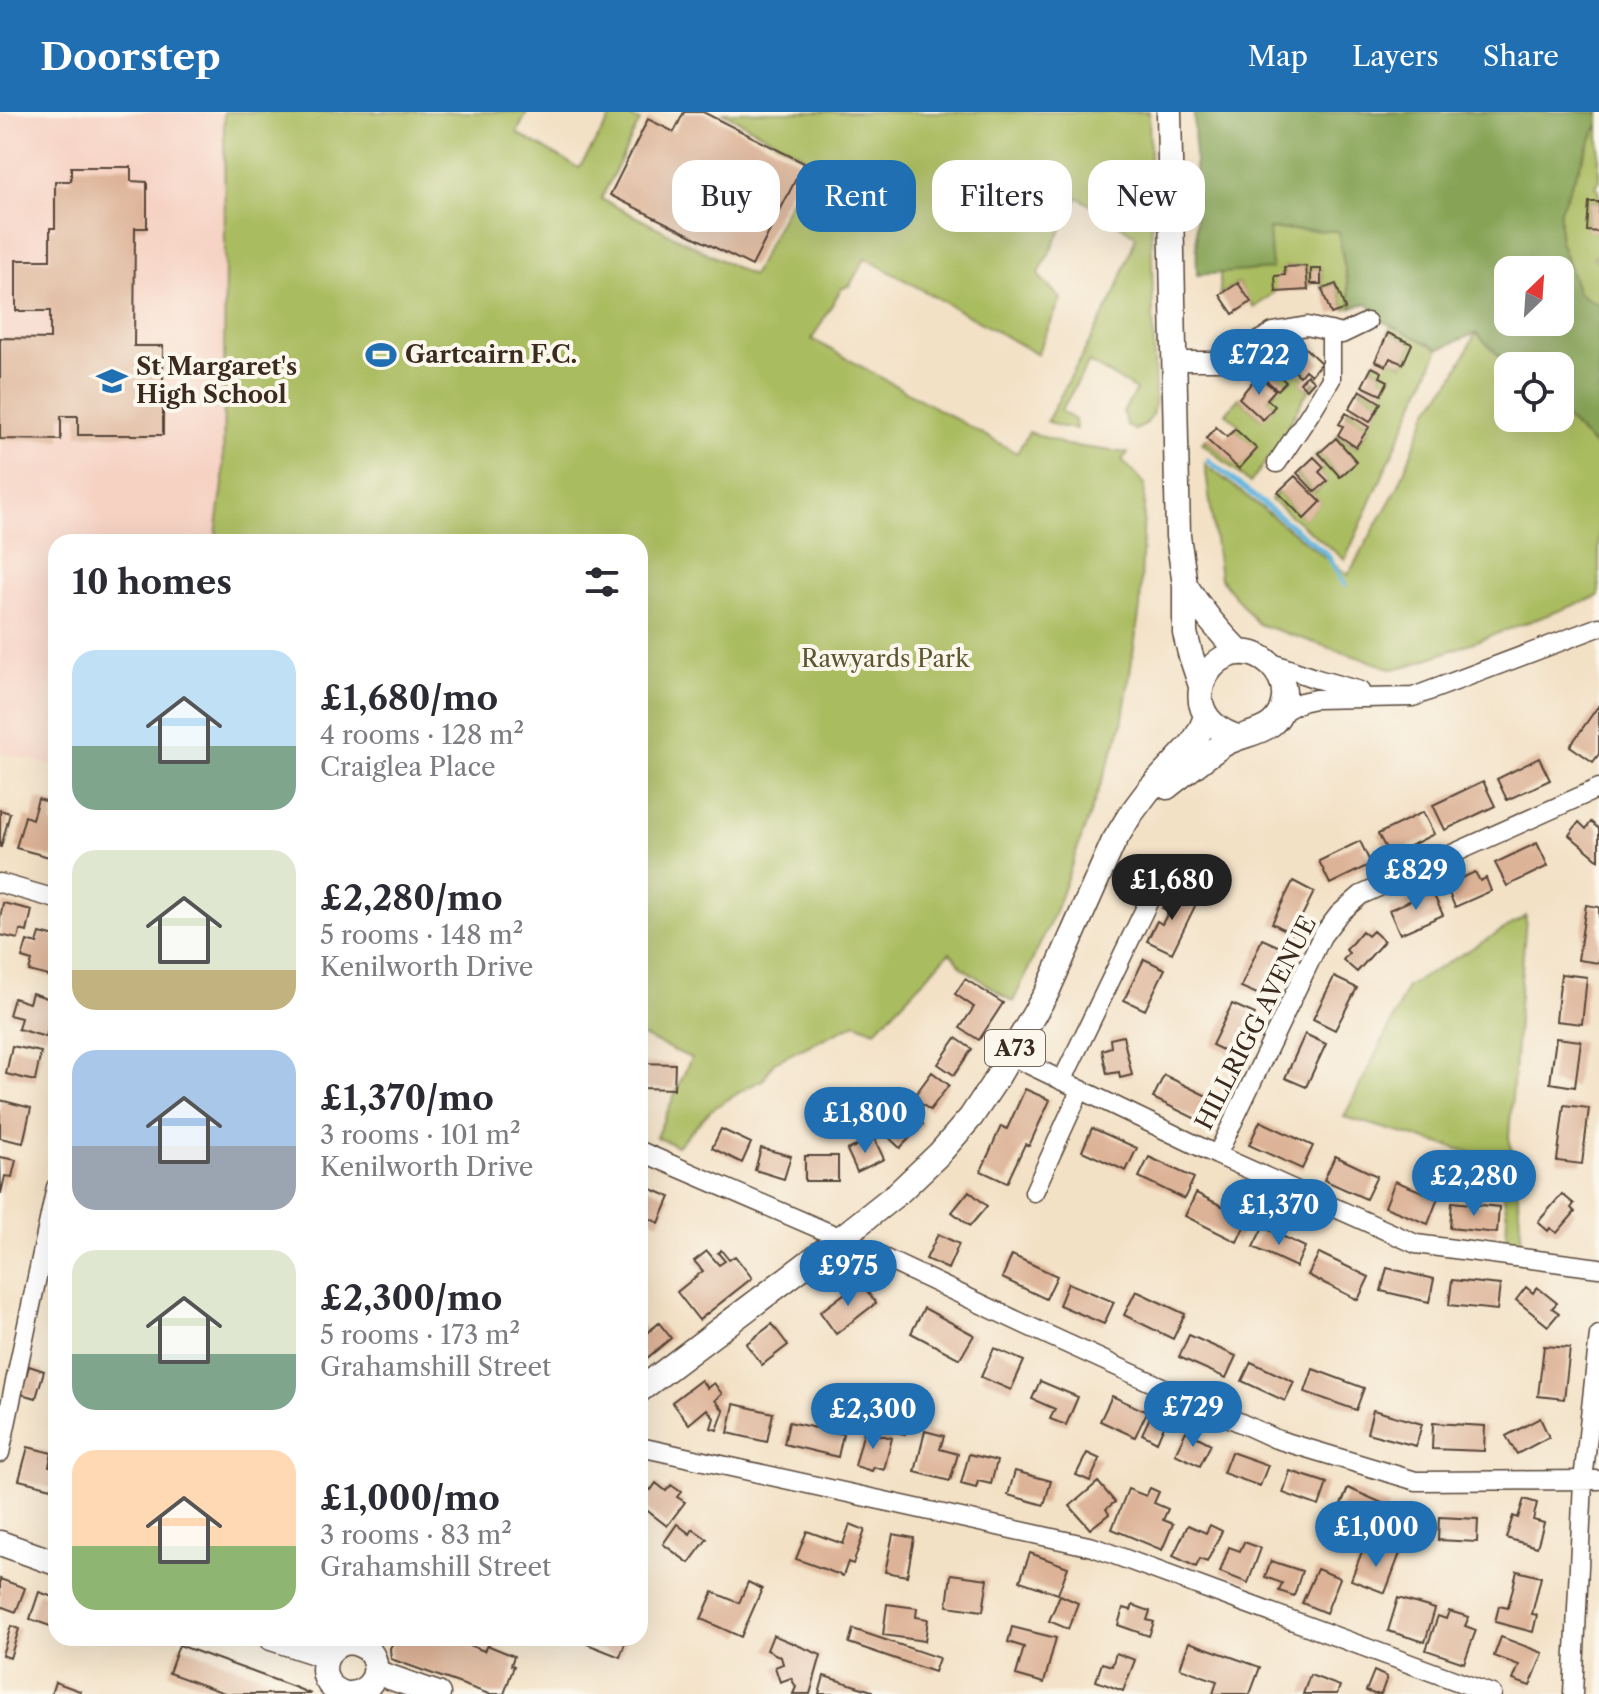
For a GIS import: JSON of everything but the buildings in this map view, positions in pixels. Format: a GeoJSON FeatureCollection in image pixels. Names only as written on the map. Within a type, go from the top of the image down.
{"type":"FeatureCollection","features":[{"type":"Feature","properties":{"kind":"main road"},"geometry":{"type":"LineString","coordinates":[[1169,112],[1178,536],[1185,585],[1185,633],[1201,686]]}},
{"type":"Feature","properties":{"kind":"main road"},"geometry":{"type":"LineString","coordinates":[[1185,585],[1200,609],[1240,653]]}},
{"type":"Feature","properties":{"kind":"main road"},"geometry":{"type":"LineString","coordinates":[[1237,737],[1213,725],[1200,704],[1201,686],[1213,664],[1231,654],[1240,653],[1250,653],[1266,661],[1275,670],[1284,690],[1280,713]]}},
{"type":"Feature","properties":{"kind":"main road","name":"A73"},"geometry":{"type":"LineString","coordinates":[[1130,815],[1222,745],[1267,728],[1280,713]]}},
{"type":"Feature","properties":{"kind":"main road","name":"A73"},"geometry":{"type":"LineString","coordinates":[[648,1384],[841,1238],[918,1175],[971,1117],[1011,1056],[1052,982],[1113,843],[1148,791],[1192,744],[1206,717]]}},
{"type":"Feature","properties":{"kind":"main road"},"geometry":{"type":"LineString","coordinates":[[0,1543],[48,1560]]}},
{"type":"Feature","properties":{"kind":"main road"},"geometry":{"type":"LineString","coordinates":[[296,1646],[327,1656]]}},
{"type":"Feature","properties":{"kind":"main road"},"geometry":{"type":"LineString","coordinates":[[337,1646],[331,1650],[324,1664],[330,1686],[343,1693],[357,1693],[366,1689],[372,1681],[375,1672],[368,1646]]}},
{"type":"Feature","properties":{"kind":"main road"},"geometry":{"type":"LineString","coordinates":[[375,1672],[438,1694]]}},
{"type":"Feature","properties":{"kind":"street"},"geometry":{"type":"LineString","coordinates":[[1175,361],[1219,361],[1238,354],[1273,332],[1307,326],[1342,334],[1367,322]]}},
{"type":"Feature","properties":{"kind":"street"},"geometry":{"type":"LineString","coordinates":[[1277,463],[1331,379],[1331,331]]}},
{"type":"Feature","properties":{"kind":"street"},"geometry":{"type":"LineString","coordinates":[[1280,713],[1301,702],[1315,699],[1413,697],[1599,627]]}},
{"type":"Feature","properties":{"kind":"street"},"geometry":{"type":"LineString","coordinates":[[1266,661],[1375,696],[1394,698]]}},
{"type":"Feature","properties":{"kind":"street","name":"HILLRIGG AVENUE"},"geometry":{"type":"LineString","coordinates":[[1217,1155],[1322,936],[1339,914],[1361,895],[1599,788]]}},
{"type":"Feature","properties":{"kind":"street"},"geometry":{"type":"LineString","coordinates":[[0,883],[48,897]]}},
{"type":"Feature","properties":{"kind":"street"},"geometry":{"type":"LineString","coordinates":[[1062,1081],[1154,890]]}},
{"type":"Feature","properties":{"kind":"street"},"geometry":{"type":"LineString","coordinates":[[1011,1056],[1217,1155],[1416,1244],[1599,1268]]}},
{"type":"Feature","properties":{"kind":"street"},"geometry":{"type":"LineString","coordinates":[[1034,1192],[1080,1091]]}},
{"type":"Feature","properties":{"kind":"street"},"geometry":{"type":"LineString","coordinates":[[648,1154],[841,1238],[1276,1439],[1416,1481],[1591,1480]]}},
{"type":"Feature","properties":{"kind":"street"},"geometry":{"type":"LineString","coordinates":[[0,1453],[48,1225]]}},
{"type":"Feature","properties":{"kind":"street"},"geometry":{"type":"LineString","coordinates":[[1573,1694],[1591,1480],[1599,1335]]}},
{"type":"Feature","properties":{"kind":"street"},"geometry":{"type":"LineString","coordinates":[[648,1449],[1093,1547],[1492,1694]]}},
{"type":"Feature","properties":{"kind":"shaded area","name":"St Margaret's High School"},"geometry":{"type":"Polygon","coordinates":[[[0,112],[224,112],[223,484],[216,534],[48,534],[48,764],[0,753],[0,112]]]}},
{"type":"Feature","properties":{"kind":"green space","name":"Rawyards Park"},"geometry":{"type":"Polygon","coordinates":[[[224,112],[527,112],[517,133],[579,168],[612,116],[621,113],[640,121],[601,199],[752,276],[774,232],[780,232],[780,221],[796,189],[796,232],[916,232],[916,160],[811,160],[722,112],[1149,112],[1150,160],[1088,160],[1088,204],[1078,197],[1072,209],[1072,160],[932,160],[932,232],[1060,232],[1038,275],[1061,299],[1037,354],[865,258],[850,285],[841,289],[812,339],[1017,453],[1029,432],[1066,445],[1128,453],[1122,460],[1145,484],[1140,608],[1122,725],[1054,914],[1013,1002],[962,967],[950,952],[875,1031],[856,1023],[774,1062],[764,1079],[711,1110],[677,1146],[656,1137],[691,1058],[648,1039],[648,534],[216,534],[223,484],[224,112]]]}},
{"type":"Feature","properties":{"kind":"green space"},"geometry":{"type":"Polygon","coordinates":[[[1194,112],[1599,112],[1599,122],[1560,210],[1560,241],[1565,256],[1494,256],[1494,336],[1574,336],[1574,281],[1578,293],[1599,305],[1599,450],[1574,426],[1574,352],[1496,352],[1476,333],[1439,349],[1380,320],[1368,303],[1352,307],[1338,231],[1269,229],[1272,269],[1197,275],[1196,232],[1205,232],[1205,160],[1195,160],[1194,112]]]}},
{"type":"Feature","properties":{"kind":"green space"},"geometry":{"type":"Polygon","coordinates":[[[1599,121],[1599,181],[1596,187],[1599,189],[1599,202],[1589,202],[1587,230],[1599,232],[1599,253],[1594,257],[1599,263],[1599,305],[1578,293],[1574,281],[1574,256],[1565,256],[1560,241],[1560,210],[1599,121]]]}},
{"type":"Feature","properties":{"kind":"green space"},"geometry":{"type":"Polygon","coordinates":[[[1268,229],[1338,231],[1352,307],[1345,309],[1336,284],[1322,289],[1321,269],[1311,269],[1311,284],[1307,285],[1306,266],[1285,267],[1279,286],[1254,308],[1238,283],[1220,295],[1220,273],[1268,229]]]}},
{"type":"Feature","properties":{"kind":"green space","name":"Rawyards Park"},"geometry":{"type":"Polygon","coordinates":[[[1130,232],[1151,232],[1155,401],[1151,416],[1147,423],[1134,430],[1127,425],[1123,412],[1136,390],[1089,362],[1061,411],[1075,420],[1076,429],[1057,426],[1047,421],[1115,294],[1136,236],[1130,232]]]}},
{"type":"Feature","properties":{"kind":"green space"},"geometry":{"type":"Polygon","coordinates":[[[1391,325],[1439,349],[1345,560],[1271,500],[1278,492],[1304,518],[1320,502],[1295,476],[1297,473],[1316,492],[1327,481],[1319,472],[1324,467],[1314,457],[1319,453],[1340,477],[1356,461],[1336,438],[1338,435],[1356,447],[1369,428],[1346,413],[1349,409],[1370,421],[1381,403],[1360,390],[1362,386],[1381,395],[1382,372],[1372,367],[1375,361],[1390,358],[1403,364],[1412,344],[1388,333],[1391,325]]]}},
{"type":"Feature","properties":{"kind":"green space"},"geometry":{"type":"Polygon","coordinates":[[[1476,333],[1496,352],[1494,432],[1574,432],[1574,426],[1599,450],[1599,596],[1393,669],[1258,624],[1220,578],[1205,464],[1348,575],[1398,487],[1428,411],[1454,376],[1476,333]]]}},
{"type":"Feature","properties":{"kind":"green space"},"geometry":{"type":"Polygon","coordinates":[[[1272,356],[1286,370],[1290,367],[1300,376],[1305,370],[1308,373],[1300,383],[1307,389],[1314,381],[1316,383],[1304,397],[1278,445],[1250,483],[1202,443],[1206,439],[1239,468],[1256,449],[1235,429],[1239,425],[1226,413],[1239,398],[1262,419],[1275,406],[1267,399],[1285,382],[1266,363],[1272,356]]]}},
{"type":"Feature","properties":{"kind":"green space"},"geometry":{"type":"Polygon","coordinates":[[[1526,916],[1509,1137],[1516,1171],[1522,1247],[1506,1245],[1507,1215],[1498,1160],[1344,1117],[1407,987],[1526,916]]]}},
{"type":"Feature","properties":{"kind":"waterway"},"geometry":{"type":"LineString","coordinates":[[1208,460],[1327,554],[1345,585]]}},
{"type":"Feature","properties":{"kind":"place","name":"Gartcairn F.C."},"geometry":{"type":"Point","coordinates":[381,355]}},
{"type":"Feature","properties":{"kind":"place","name":"St Margaret's High School"},"geometry":{"type":"Point","coordinates":[112,381]}}]}
